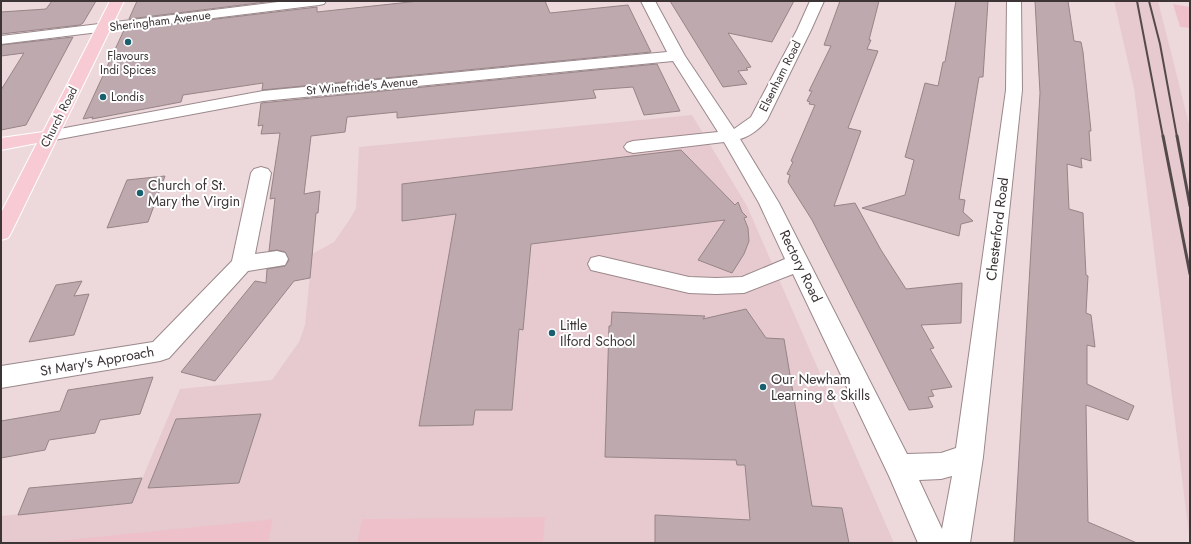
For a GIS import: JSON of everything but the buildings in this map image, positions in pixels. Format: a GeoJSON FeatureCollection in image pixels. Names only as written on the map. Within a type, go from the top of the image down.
{"type":"FeatureCollection","features":[{"type":"Feature","properties":{"kind":"main road","name":"Church Road"},"geometry":{"type":"LineString","coordinates":[[1,233],[117,1]]}},
{"type":"Feature","properties":{"kind":"main road"},"geometry":{"type":"LineString","coordinates":[[1,144],[49,136]]}},
{"type":"Feature","properties":{"kind":"street","name":"Sheringham Avenue"},"geometry":{"type":"LineString","coordinates":[[1,40],[319,1]]}},
{"type":"Feature","properties":{"kind":"street","name":"Rectory Road"},"geometry":{"type":"LineString","coordinates":[[648,1],[677,56],[729,136],[769,203],[898,468],[932,543]]}},
{"type":"Feature","properties":{"kind":"street","name":"Elsenham Road"},"geometry":{"type":"LineString","coordinates":[[633,147],[739,134],[758,120],[804,30],[817,1]]}},
{"type":"Feature","properties":{"kind":"street","name":"Chesterford Road"},"geometry":{"type":"LineString","coordinates":[[955,543],[969,457],[1014,90],[1014,1]]}},
{"type":"Feature","properties":{"kind":"street","name":"St Winefride's Avenue"},"geometry":{"type":"LineString","coordinates":[[49,136],[263,96],[677,56]]}},
{"type":"Feature","properties":{"kind":"street"},"geometry":{"type":"LineString","coordinates":[[261,173],[242,264],[276,260]]}},
{"type":"Feature","properties":{"kind":"street"},"geometry":{"type":"LineString","coordinates":[[599,264],[689,285],[716,286],[744,285],[799,262]]}},
{"type":"Feature","properties":{"kind":"street","name":"St Mary's Approach"},"geometry":{"type":"LineString","coordinates":[[1,377],[160,351],[242,264]]}},
{"type":"Feature","properties":{"kind":"street"},"geometry":{"type":"LineString","coordinates":[[898,468],[941,466],[969,457]]}},
{"type":"Feature","properties":{"kind":"shaded area"},"geometry":{"type":"Polygon","coordinates":[[[1114,1],[1158,1],[1190,128],[1190,543],[1134,88],[1114,1]]]}},
{"type":"Feature","properties":{"kind":"shaded area"},"geometry":{"type":"Polygon","coordinates":[[[1173,4],[1190,7],[1190,28],[1180,27],[1173,4]]]}},
{"type":"Feature","properties":{"kind":"shaded area","name":"Little Ilford School"},"geometry":{"type":"Polygon","coordinates":[[[692,115],[747,206],[894,543],[1,543],[1,516],[132,503],[180,389],[272,380],[299,342],[305,325],[312,254],[334,242],[356,208],[359,147],[692,115]]]}},
{"type":"Feature","properties":{"kind":"shaded area"},"geometry":{"type":"Polygon","coordinates":[[[545,517],[543,543],[357,543],[362,519],[545,517]]]}},
{"type":"Feature","properties":{"kind":"shaded area"},"geometry":{"type":"Polygon","coordinates":[[[273,519],[268,543],[35,543],[256,521],[273,519]]]}},
{"type":"Feature","properties":{"kind":"railway"},"geometry":{"type":"LineString","coordinates":[[1137,1],[1163,137]]}},
{"type":"Feature","properties":{"kind":"railway"},"geometry":{"type":"LineString","coordinates":[[1149,1],[1160,44],[1177,137]]}},
{"type":"Feature","properties":{"kind":"railway"},"geometry":{"type":"LineString","coordinates":[[1163,136],[1190,274]]}},
{"type":"Feature","properties":{"kind":"railway"},"geometry":{"type":"LineString","coordinates":[[1177,136],[1190,206]]}},
{"type":"Feature","properties":{"kind":"place","name":"Flavours Indi Spices"},"geometry":{"type":"Point","coordinates":[128,42]}},
{"type":"Feature","properties":{"kind":"place","name":"Londis"},"geometry":{"type":"Point","coordinates":[103,97]}},
{"type":"Feature","properties":{"kind":"place","name":"Church of St. Mary the Virgin"},"geometry":{"type":"Point","coordinates":[140,193]}},
{"type":"Feature","properties":{"kind":"place","name":"Little Ilford School"},"geometry":{"type":"Point","coordinates":[552,333]}},
{"type":"Feature","properties":{"kind":"place","name":"Our Newham Learning & Skills"},"geometry":{"type":"Point","coordinates":[763,387]}}]}
